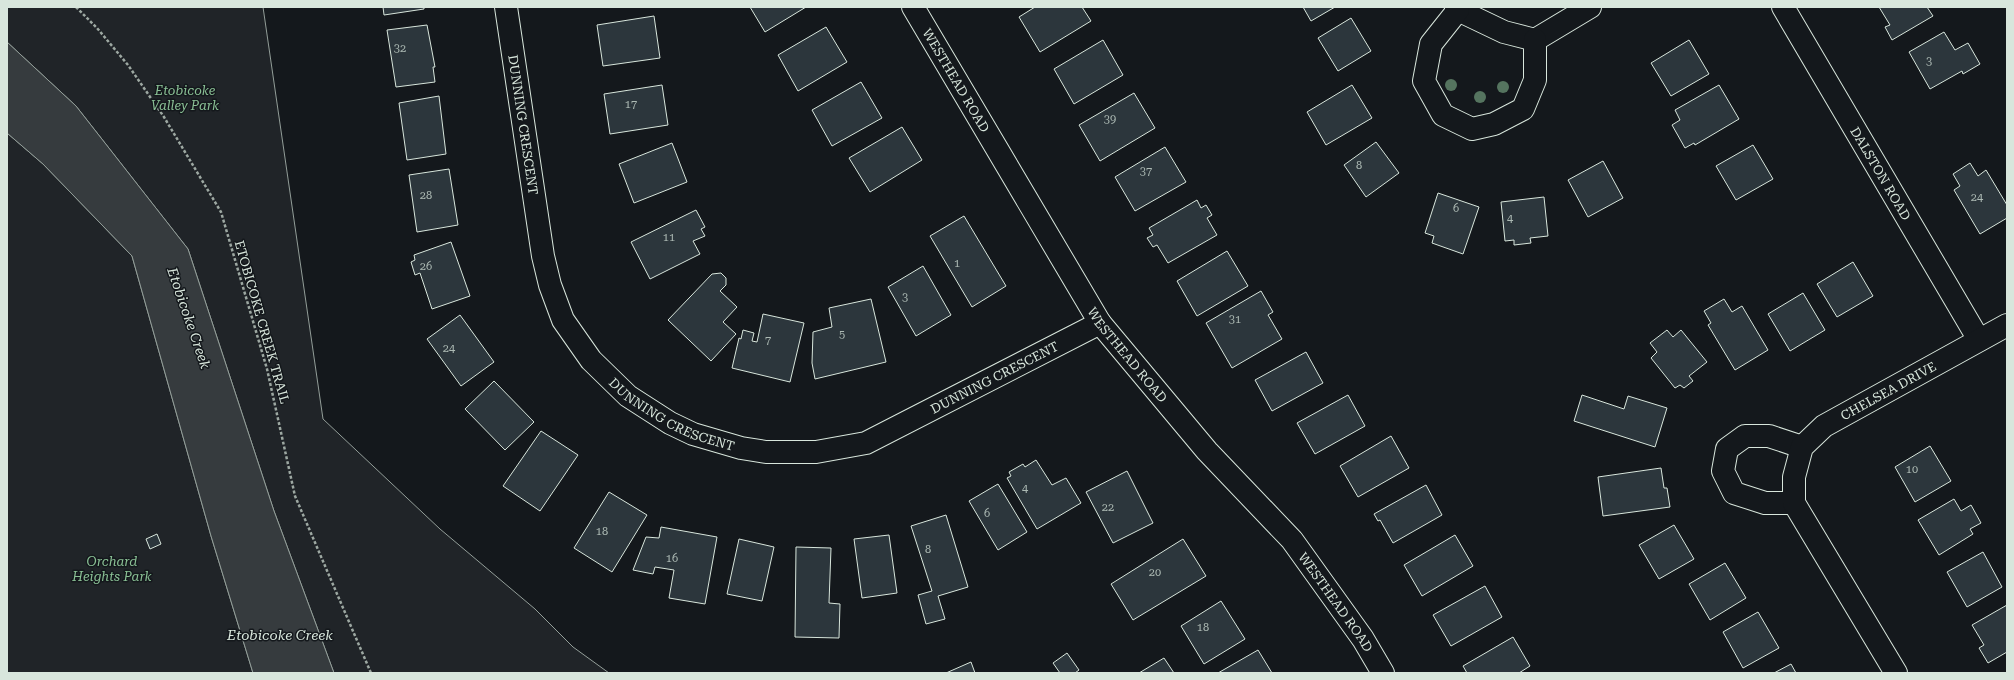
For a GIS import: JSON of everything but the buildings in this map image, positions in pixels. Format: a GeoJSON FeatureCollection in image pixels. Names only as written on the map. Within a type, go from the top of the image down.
{"type":"FeatureCollection","features":[{"type":"Feature","properties":{"kind":"street","name":"DUNNING CRESCENT"},"geometry":{"type":"LineString","coordinates":[[506,7],[543,256],[550,285],[562,320],[591,360],[609,379],[628,396],[670,423],[716,442],[766,452],[816,452],[866,443],[1100,323]]}},
{"type":"Feature","properties":{"kind":"street","name":"WESTHEAD ROAD"},"geometry":{"type":"LineString","coordinates":[[913,7],[1100,323],[1207,451],[1292,540],[1363,639],[1383,673]]}},
{"type":"Feature","properties":{"kind":"street"},"geometry":{"type":"LineString","coordinates":[[1535,40],[1535,80],[1523,109],[1494,124],[1472,129],[1443,115],[1424,81],[1430,44],[1457,9],[1504,32],[1535,40],[1590,7]]}},
{"type":"Feature","properties":{"kind":"street","name":"DALSTON ROAD"},"geometry":{"type":"LineString","coordinates":[[1783,7],[1979,340]]}},
{"type":"Feature","properties":{"kind":"street","name":"CHELSEA DRIVE"},"geometry":{"type":"LineString","coordinates":[[1802,447],[1824,426],[2007,325]]}},
{"type":"Feature","properties":{"kind":"street"},"geometry":{"type":"LineString","coordinates":[[1794,503],[1765,503],[1734,493],[1723,471],[1727,449],[1745,436],[1769,436],[1802,447],[1794,477],[1794,503],[1896,673]]}},
{"type":"Feature","properties":{"kind":"path","name":"ETOBICOKE CREEK TRAIL"},"geometry":{"type":"LineString","coordinates":[[76,7],[97,28],[128,64],[164,117],[220,212],[267,369],[295,496],[371,673]]}},
{"type":"Feature","properties":{"kind":"green space","name":"Etobicoke Valley Park"},"geometry":{"type":"Polygon","coordinates":[[[7,7],[263,7],[323,419],[440,529],[535,609],[573,647],[609,673],[334,673],[274,511],[188,249],[76,106],[7,42],[7,7]]]}},
{"type":"Feature","properties":{"kind":"green space","name":"Orchard Heights Park"},"geometry":{"type":"Polygon","coordinates":[[[7,133],[43,164],[132,256],[211,536],[253,673],[7,673],[7,133]]]}},
{"type":"Feature","properties":{"kind":"water","name":"Etobicoke Creek"},"geometry":{"type":"Polygon","coordinates":[[[7,42],[76,106],[188,249],[274,511],[334,673],[253,673],[211,536],[132,256],[43,164],[7,133],[7,42]]]}}]}
